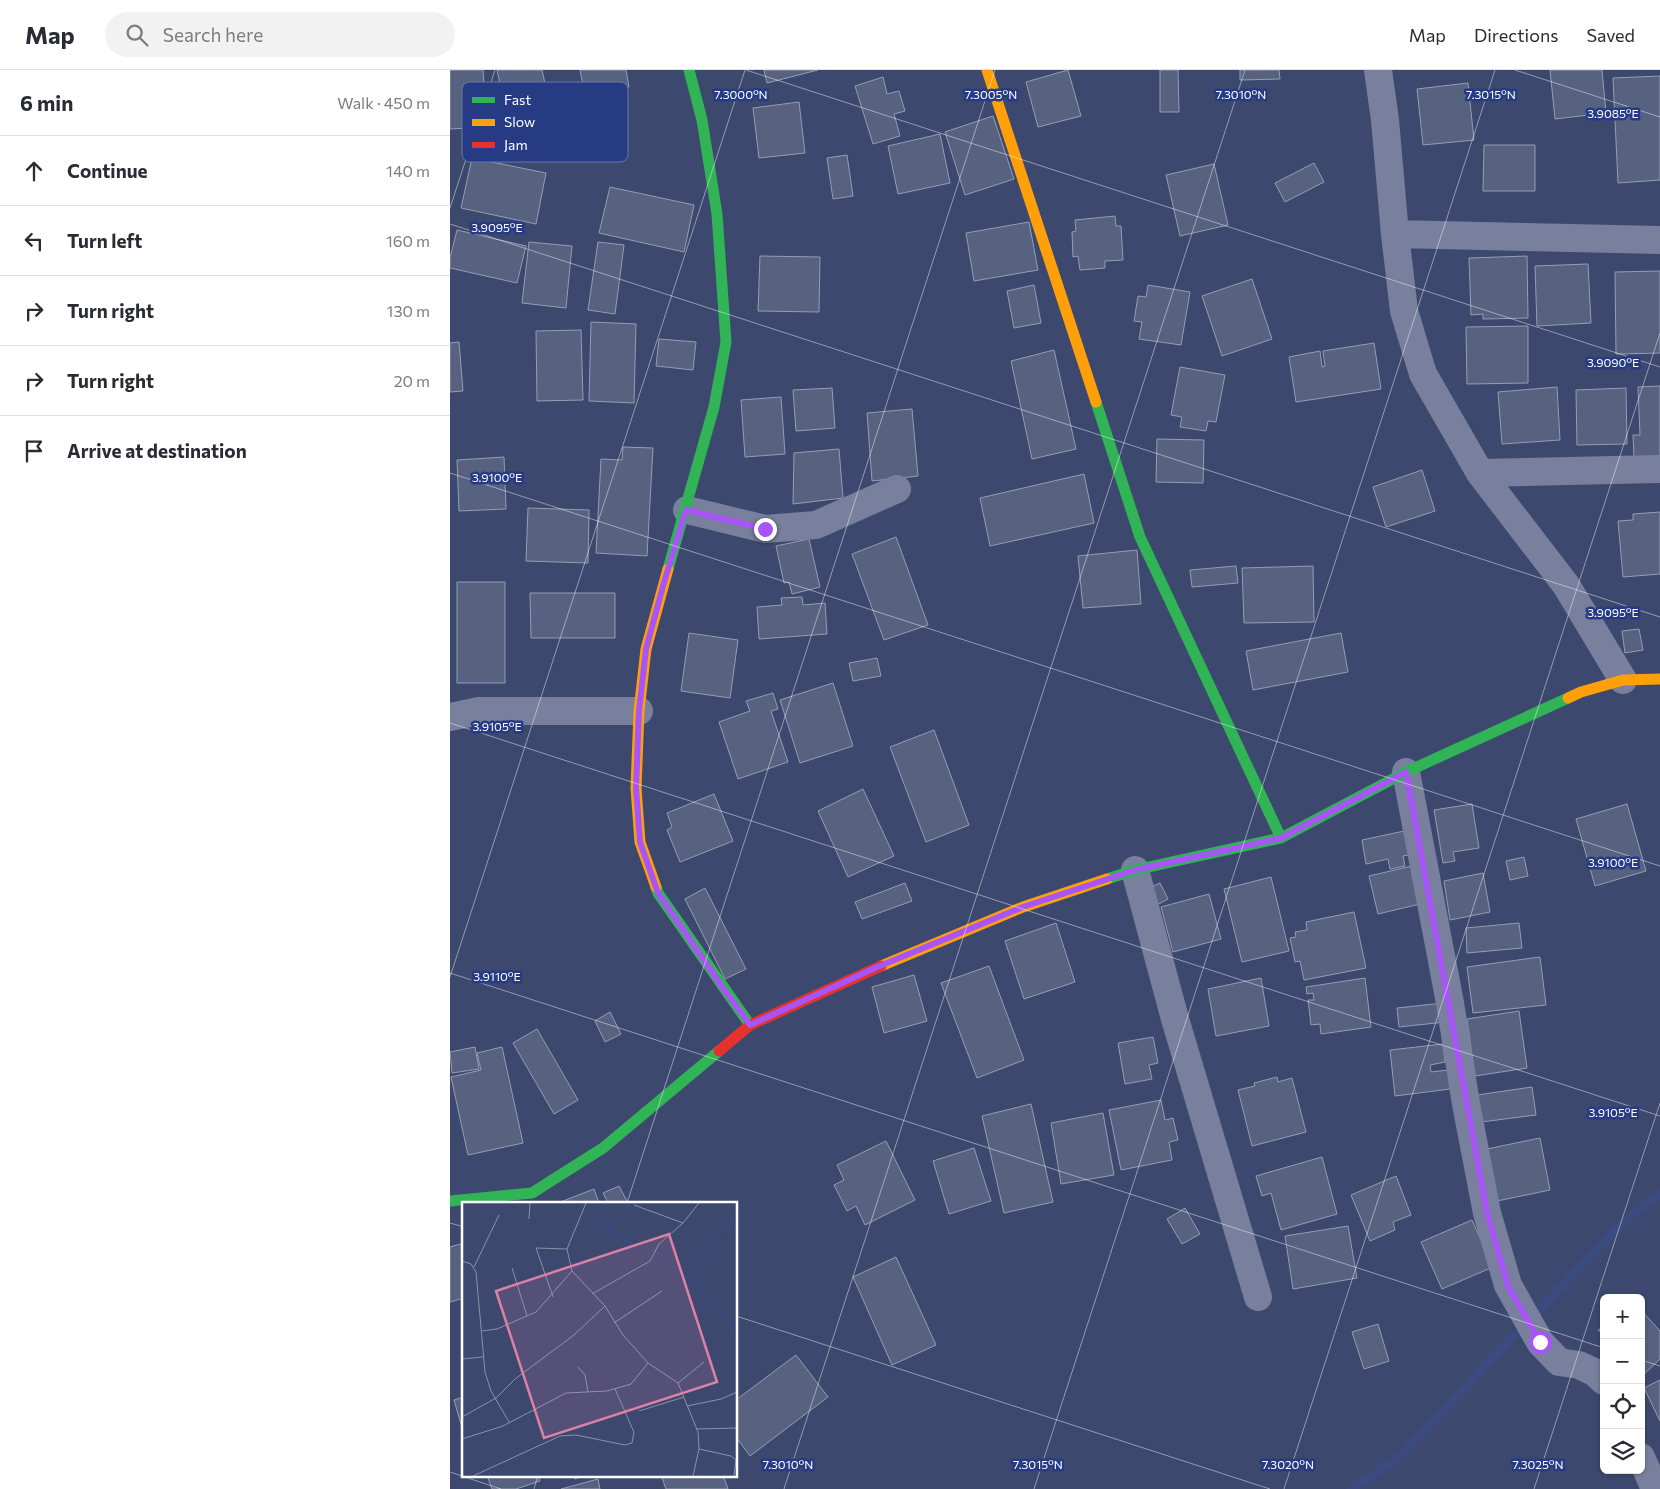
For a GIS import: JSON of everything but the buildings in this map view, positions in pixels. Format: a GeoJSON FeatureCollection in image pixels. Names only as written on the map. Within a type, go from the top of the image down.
{"type":"FeatureCollection","features":[{"type":"Feature","properties":{"kind":"street"},"geometry":{"type":"LineString","coordinates":[[689,70],[702,120],[717,214],[726,342],[714,407],[646,649],[639,711],[636,788],[640,842],[658,893],[750,1025]]}},
{"type":"Feature","properties":{"kind":"street"},"geometry":{"type":"LineString","coordinates":[[987,70],[1140,537],[1281,838]]}},
{"type":"Feature","properties":{"kind":"street"},"geometry":{"type":"LineString","coordinates":[[1378,70],[1385,120],[1404,311],[1423,374],[1480,473],[1566,585],[1623,680]]}},
{"type":"Feature","properties":{"kind":"street"},"geometry":{"type":"LineString","coordinates":[[1395,234],[1660,240]]}},
{"type":"Feature","properties":{"kind":"street"},"geometry":{"type":"LineString","coordinates":[[1480,473],[1660,469]]}},
{"type":"Feature","properties":{"kind":"street"},"geometry":{"type":"LineString","coordinates":[[686,510],[765,529],[816,525],[897,489]]}},
{"type":"Feature","properties":{"kind":"street"},"geometry":{"type":"LineString","coordinates":[[450,1201],[533,1198],[603,1148],[750,1025],[875,968],[1023,907],[1135,870],[1281,838],[1406,772],[1581,692],[1623,680],[1660,679]]}},
{"type":"Feature","properties":{"kind":"street"},"geometry":{"type":"LineString","coordinates":[[450,717],[480,711],[639,711]]}},
{"type":"Feature","properties":{"kind":"street"},"geometry":{"type":"LineString","coordinates":[[1406,772],[1487,1213],[1508,1286],[1540,1342],[1559,1362],[1579,1366],[1594,1372],[1600,1377]]}},
{"type":"Feature","properties":{"kind":"street"},"geometry":{"type":"LineString","coordinates":[[1135,870],[1175,1019],[1258,1297]]}},
{"type":"Feature","properties":{"kind":"street"},"geometry":{"type":"LineString","coordinates":[[1645,1465],[1655,1489]]}},
{"type":"Feature","properties":{"kind":"waterway"},"geometry":{"type":"LineString","coordinates":[[1351,1489],[1397,1459],[1623,1222],[1660,1194]]}},
{"type":"Feature","properties":{"kind":"traffic: fast"},"geometry":{"type":"LineString","coordinates":[[668,569],[714,407],[726,342],[717,214],[702,120],[689,70]]}},
{"type":"Feature","properties":{"kind":"traffic: fast"},"geometry":{"type":"LineString","coordinates":[[1096,402],[1140,537],[1281,838]]}},
{"type":"Feature","properties":{"kind":"traffic: fast"},"geometry":{"type":"LineString","coordinates":[[1107,879],[1135,870],[1281,838],[1406,772],[1568,698]]}},
{"type":"Feature","properties":{"kind":"traffic: fast"},"geometry":{"type":"LineString","coordinates":[[656,887],[658,893],[750,1025]]}},
{"type":"Feature","properties":{"kind":"traffic: fast"},"geometry":{"type":"LineString","coordinates":[[450,1201],[532,1193],[603,1148],[719,1051]]}},
{"type":"Feature","properties":{"kind":"traffic: slow"},"geometry":{"type":"LineString","coordinates":[[987,70],[1096,402]]}},
{"type":"Feature","properties":{"kind":"traffic: slow"},"geometry":{"type":"LineString","coordinates":[[656,887],[640,842],[636,788],[639,711],[646,649],[668,569]]}},
{"type":"Feature","properties":{"kind":"traffic: slow"},"geometry":{"type":"LineString","coordinates":[[1568,698],[1581,692],[1623,680],[1660,679]]}},
{"type":"Feature","properties":{"kind":"traffic: slow"},"geometry":{"type":"LineString","coordinates":[[881,966],[1023,907],[1107,879]]}},
{"type":"Feature","properties":{"kind":"traffic: jam"},"geometry":{"type":"LineString","coordinates":[[719,1051],[750,1025],[881,966]]}},
{"type":"Feature","properties":{"kind":"route"},"geometry":{"type":"LineString","coordinates":[[765,529],[686,510],[646,649],[639,711],[636,788],[640,842],[658,893],[750,1025],[875,968],[1023,907],[1135,870],[1281,838],[1406,772],[1450,1003],[1466,1104],[1487,1213],[1508,1286],[1540,1342]]}}]}
